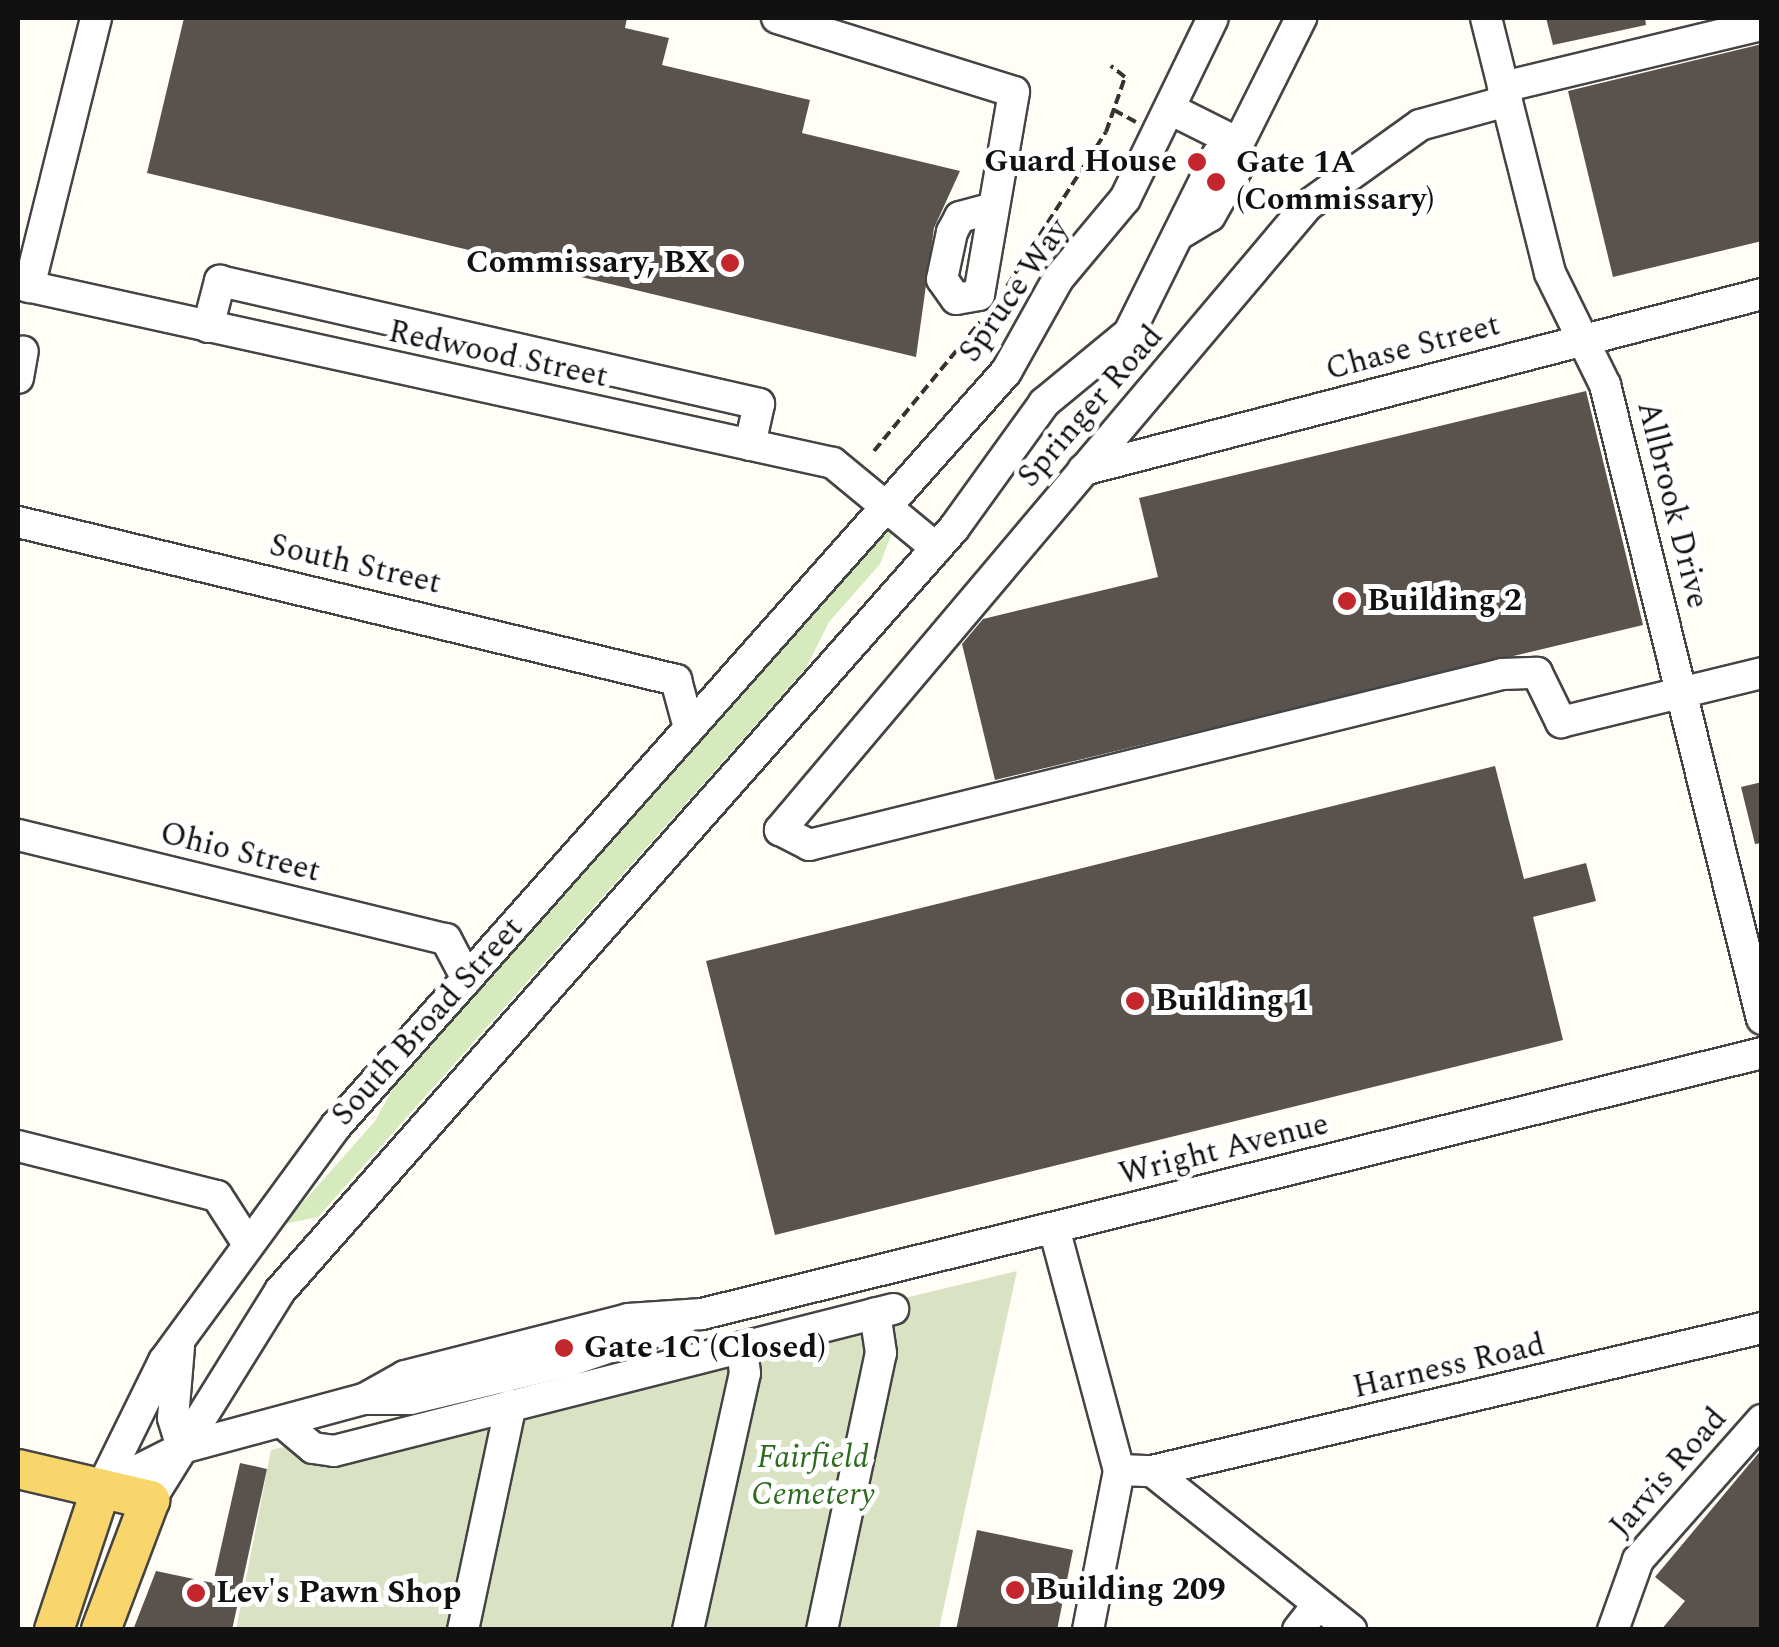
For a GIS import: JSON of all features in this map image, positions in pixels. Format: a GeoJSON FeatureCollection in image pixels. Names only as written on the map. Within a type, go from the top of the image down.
{"type":"FeatureCollection","features":[{"type":"Feature","properties":{"kind":"main road"},"geometry":{"type":"LineString","coordinates":[[18,1470],[150,1500]]}},
{"type":"Feature","properties":{"kind":"main road","name":"South Broad Street"},"geometry":{"type":"LineString","coordinates":[[54,1630],[101,1489]]}},
{"type":"Feature","properties":{"kind":"main road","name":"South Broad Street"},"geometry":{"type":"LineString","coordinates":[[101,1630],[150,1500]]}},
{"type":"Feature","properties":{"kind":"street"},"geometry":{"type":"LineString","coordinates":[[23,285],[96,18]]}},
{"type":"Feature","properties":{"kind":"street"},"geometry":{"type":"LineString","coordinates":[[777,18],[1014,92],[987,210]]}},
{"type":"Feature","properties":{"kind":"street","name":"Spruce Way"},"geometry":{"type":"LineString","coordinates":[[897,491],[1006,372],[1058,279],[1126,199],[1213,18]]}},
{"type":"Feature","properties":{"kind":"street"},"geometry":{"type":"LineString","coordinates":[[945,538],[1044,403],[1129,333],[1178,235],[1238,144],[1301,18]]}},
{"type":"Feature","properties":{"kind":"street","name":"Allbrook Drive"},"geometry":{"type":"LineString","coordinates":[[1486,18],[1550,273],[1605,385],[1762,1020]]}},
{"type":"Feature","properties":{"kind":"street","name":"Springer Road"},"geometry":{"type":"LineString","coordinates":[[1683,692],[1561,722],[1537,674],[1502,674],[810,845],[780,830],[1307,206],[1420,125],[1505,94],[1762,25]]}},
{"type":"Feature","properties":{"kind":"street"},"geometry":{"type":"LineString","coordinates":[[1170,109],[1238,144]]}},
{"type":"Feature","properties":{"kind":"street"},"geometry":{"type":"LineString","coordinates":[[208,327],[220,281],[759,404],[750,444]]}},
{"type":"Feature","properties":{"kind":"street","name":"Redwood Street"},"geometry":{"type":"LineString","coordinates":[[23,285],[833,463],[897,491],[945,538]]}},
{"type":"Feature","properties":{"kind":"street","name":"Chase Street"},"geometry":{"type":"LineString","coordinates":[[1083,470],[1762,294]]}},
{"type":"Feature","properties":{"kind":"street"},"geometry":{"type":"LineString","coordinates":[[500,391],[510,347]]}},
{"type":"Feature","properties":{"kind":"street","name":"South Broad Street"},"geometry":{"type":"LineString","coordinates":[[101,1489],[180,1336],[246,1240],[466,979],[897,491]]}},
{"type":"Feature","properties":{"kind":"street","name":"South Street"},"geometry":{"type":"LineString","coordinates":[[18,522],[676,680],[689,728]]}},
{"type":"Feature","properties":{"kind":"street","name":"South Broad Street"},"geometry":{"type":"LineString","coordinates":[[150,1500],[280,1291],[945,538]]}},
{"type":"Feature","properties":{"kind":"street"},"geometry":{"type":"LineString","coordinates":[[1683,692],[1762,673]]}},
{"type":"Feature","properties":{"kind":"street","name":"Ohio Street"},"geometry":{"type":"LineString","coordinates":[[18,835],[446,939],[466,979]]}},
{"type":"Feature","properties":{"kind":"street","name":"Wright Avenue"},"geometry":{"type":"LineString","coordinates":[[101,1489],[182,1448],[364,1399],[411,1399],[570,1361],[702,1314],[1762,1053]]}},
{"type":"Feature","properties":{"kind":"street"},"geometry":{"type":"LineString","coordinates":[[18,1146],[217,1196],[246,1240]]}},
{"type":"Feature","properties":{"kind":"street"},"geometry":{"type":"LineString","coordinates":[[1054,1228],[1119,1470],[1088,1630]]}},
{"type":"Feature","properties":{"kind":"street"},"geometry":{"type":"LineString","coordinates":[[282,1422],[313,1448],[334,1450],[884,1311],[881,1353],[822,1630]]}},
{"type":"Feature","properties":{"kind":"street","name":"Harness Road"},"geometry":{"type":"LineString","coordinates":[[1119,1470],[1152,1472],[1762,1328]]}},
{"type":"Feature","properties":{"kind":"street"},"geometry":{"type":"LineString","coordinates":[[180,1336],[174,1418],[182,1448]]}},
{"type":"Feature","properties":{"kind":"street"},"geometry":{"type":"LineString","coordinates":[[688,1630],[745,1373],[742,1347]]}},
{"type":"Feature","properties":{"kind":"street"},"geometry":{"type":"LineString","coordinates":[[463,1630],[511,1405]]}},
{"type":"Feature","properties":{"kind":"street","name":"Jarvis Road"},"geometry":{"type":"LineString","coordinates":[[1613,1630],[1638,1560],[1762,1420]]}},
{"type":"Feature","properties":{"kind":"street"},"geometry":{"type":"LineString","coordinates":[[1152,1472],[1350,1630]]}},
{"type":"Feature","properties":{"kind":"street"},"geometry":{"type":"LineString","coordinates":[[1298,1630],[1318,1604]]}},
{"type":"Feature","properties":{"kind":"path"},"geometry":{"type":"LineString","coordinates":[[997,300],[1106,132],[1125,77],[1111,66]]}},
{"type":"Feature","properties":{"kind":"path"},"geometry":{"type":"LineString","coordinates":[[874,451],[987,314]]}},
{"type":"Feature","properties":{"kind":"green space"},"geometry":{"type":"Polygon","coordinates":[[[884,525],[892,533],[880,564],[829,622],[806,668],[318,1217],[284,1224],[375,1121],[402,1072],[884,525]]]}},
{"type":"Feature","properties":{"kind":"green space","name":"Fairfield Cemetery"},"geometry":{"type":"Polygon","coordinates":[[[1017,1271],[939,1629],[236,1630],[271,1450],[1017,1271]]]}},
{"type":"Feature","properties":{"kind":"building","name":"Commissary, BX"},"geometry":{"type":"Polygon","coordinates":[[[184,18],[627,18],[625,28],[669,38],[662,65],[810,100],[802,133],[960,171],[934,228],[916,357],[147,173],[184,18]]]}},
{"type":"Feature","properties":{"kind":"building"},"geometry":{"type":"Polygon","coordinates":[[[1546,18],[1645,18],[1646,25],[1553,45],[1546,18]]]}},
{"type":"Feature","properties":{"kind":"building"},"geometry":{"type":"Polygon","coordinates":[[[1762,44],[1762,241],[1613,277],[1568,91],[1762,44]]]}},
{"type":"Feature","properties":{"kind":"building","name":"Building 2"},"geometry":{"type":"Polygon","coordinates":[[[1586,391],[1643,625],[995,780],[962,644],[983,619],[1158,577],[1139,498],[1586,391]]]}},
{"type":"Feature","properties":{"kind":"building","name":"Building 1"},"geometry":{"type":"Polygon","coordinates":[[[1495,766],[1524,879],[1586,863],[1596,901],[1533,917],[1563,1040],[775,1235],[706,961],[1495,766]]]}},
{"type":"Feature","properties":{"kind":"building"},"geometry":{"type":"Polygon","coordinates":[[[1762,782],[1762,843],[1755,844],[1741,787],[1762,782]]]}},
{"type":"Feature","properties":{"kind":"building"},"geometry":{"type":"Polygon","coordinates":[[[1762,1449],[1762,1630],[1661,1630],[1685,1601],[1655,1577],[1762,1449]]]}},
{"type":"Feature","properties":{"kind":"building"},"geometry":{"type":"Polygon","coordinates":[[[240,1463],[267,1469],[232,1630],[133,1630],[156,1571],[213,1583],[240,1463]]]}},
{"type":"Feature","properties":{"kind":"building","name":"Building 209"},"geometry":{"type":"Polygon","coordinates":[[[977,1530],[1073,1550],[1057,1630],[956,1630],[977,1530]]]}},
{"type":"Feature","properties":{"kind":"place","name":"Guard House"},"geometry":{"type":"Point","coordinates":[1197,162]}},
{"type":"Feature","properties":{"kind":"place","name":"Gate 1A (Commissary)"},"geometry":{"type":"Point","coordinates":[1216,182]}},
{"type":"Feature","properties":{"kind":"place","name":"Commissary, BX"},"geometry":{"type":"Point","coordinates":[730,263]}},
{"type":"Feature","properties":{"kind":"place","name":"Building 2"},"geometry":{"type":"Point","coordinates":[1347,601]}},
{"type":"Feature","properties":{"kind":"place","name":"Building 1"},"geometry":{"type":"Point","coordinates":[1135,1001]}},
{"type":"Feature","properties":{"kind":"place","name":"Gate 1C (Closed)"},"geometry":{"type":"Point","coordinates":[564,1348]}},
{"type":"Feature","properties":{"kind":"place","name":"Building 209"},"geometry":{"type":"Point","coordinates":[1015,1590]}},
{"type":"Feature","properties":{"kind":"place","name":"Lev's Pawn Shop"},"geometry":{"type":"Point","coordinates":[196,1593]}}]}
